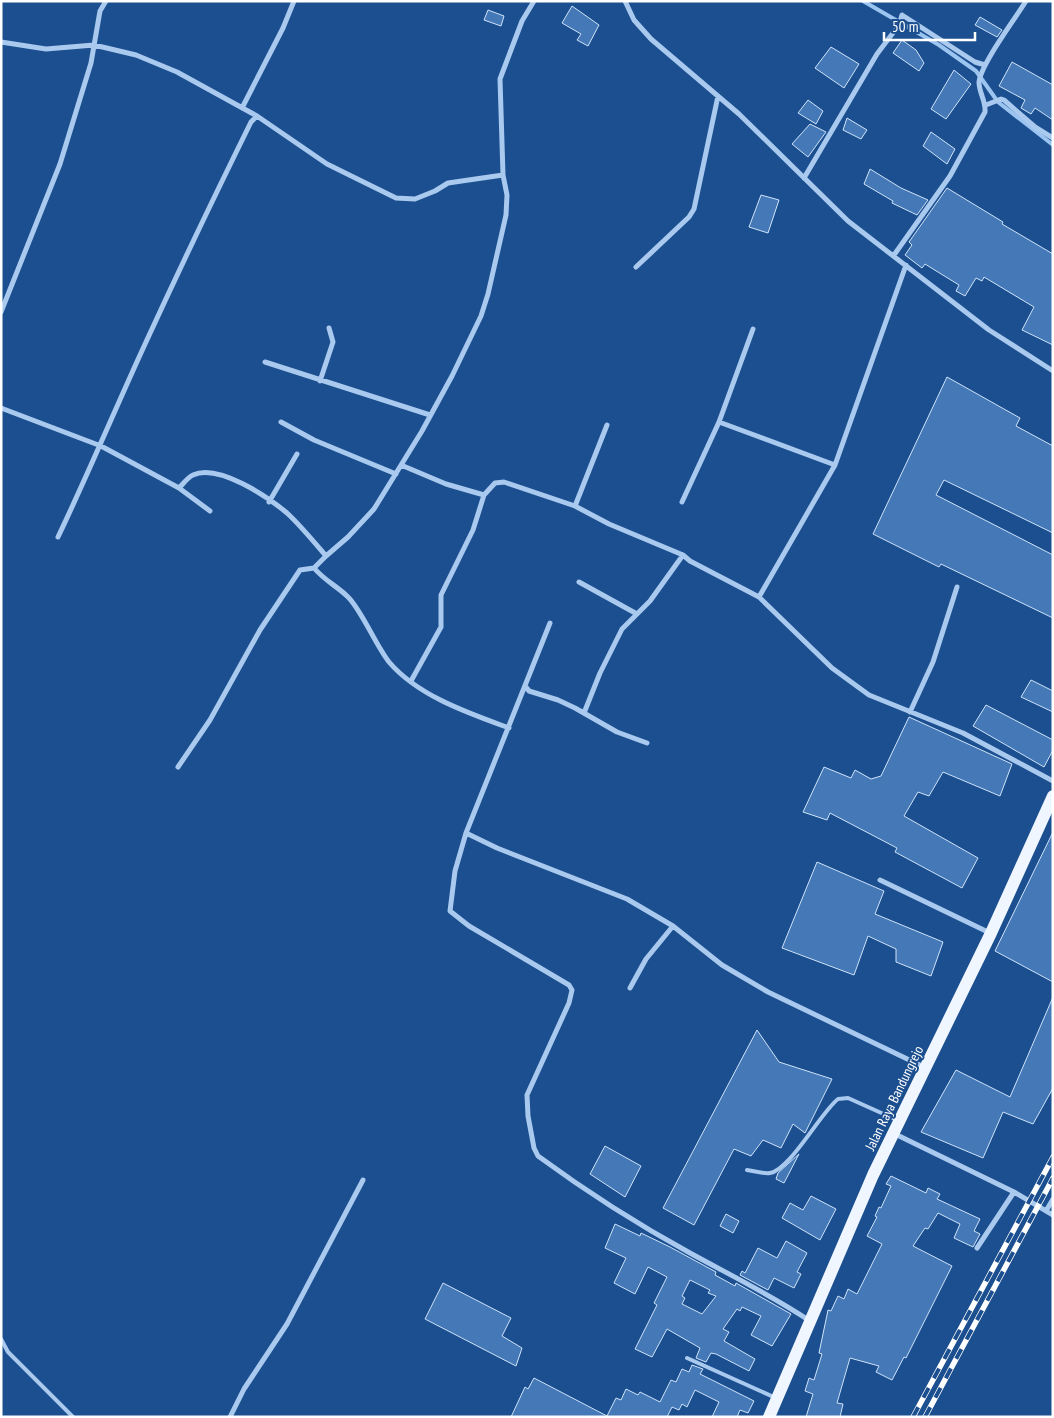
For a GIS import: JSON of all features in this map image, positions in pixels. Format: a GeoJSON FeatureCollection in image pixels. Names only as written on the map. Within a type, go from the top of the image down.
{"type":"FeatureCollection","features":[{"type":"Feature","properties":{"kind":"main road","name":"Jalan Raya Bandungrejo"},"geometry":{"type":"LineString","coordinates":[[769,1417],[893,1133],[991,933],[1053,796]]}},
{"type":"Feature","properties":{"kind":"street"},"geometry":{"type":"LineString","coordinates":[[1,312],[60,164],[91,63],[100,11],[106,1]]}},
{"type":"Feature","properties":{"kind":"street"},"geometry":{"type":"LineString","coordinates":[[242,108],[283,28],[294,1]]}},
{"type":"Feature","properties":{"kind":"street"},"geometry":{"type":"LineString","coordinates":[[178,767],[210,720],[238,666],[300,570],[314,568],[348,537],[374,509],[430,415],[473,333],[488,294],[506,215],[507,195],[503,176],[500,80],[522,21],[534,1]]}},
{"type":"Feature","properties":{"kind":"street"},"geometry":{"type":"LineString","coordinates":[[625,1],[634,20],[651,39],[718,96],[848,221],[989,330],[1053,371]]}},
{"type":"Feature","properties":{"kind":"street"},"geometry":{"type":"LineString","coordinates":[[989,104],[979,80],[986,65],[1026,1]]}},
{"type":"Feature","properties":{"kind":"street"},"geometry":{"type":"LineString","coordinates":[[804,178],[877,54],[900,22],[902,16],[913,21],[975,62],[986,65]]}},
{"type":"Feature","properties":{"kind":"street"},"geometry":{"type":"LineString","coordinates":[[1,42],[46,49],[94,45],[136,55],[177,72],[257,116],[327,164],[396,198],[404,200],[423,197],[448,183],[503,176]]}},
{"type":"Feature","properties":{"kind":"street"},"geometry":{"type":"LineString","coordinates":[[636,267],[689,217],[694,209],[718,96]]}},
{"type":"Feature","properties":{"kind":"street"},"geometry":{"type":"LineString","coordinates":[[894,255],[950,176],[989,104],[1001,99],[1053,138]]}},
{"type":"Feature","properties":{"kind":"street"},"geometry":{"type":"LineString","coordinates":[[58,537],[101,446],[145,344],[251,122],[257,116]]}},
{"type":"Feature","properties":{"kind":"street"},"geometry":{"type":"LineString","coordinates":[[759,597],[835,465],[906,265]]}},
{"type":"Feature","properties":{"kind":"street"},"geometry":{"type":"LineString","coordinates":[[320,381],[333,342],[330,328]]}},
{"type":"Feature","properties":{"kind":"street"},"geometry":{"type":"LineString","coordinates":[[682,502],[720,422],[753,329]]}},
{"type":"Feature","properties":{"kind":"street"},"geometry":{"type":"LineString","coordinates":[[264,362],[430,415]]}},
{"type":"Feature","properties":{"kind":"street"},"geometry":{"type":"LineString","coordinates":[[1,408],[101,446],[179,488],[210,511]]}},
{"type":"Feature","properties":{"kind":"street"},"geometry":{"type":"LineString","coordinates":[[281,422],[314,440],[396,474]]}},
{"type":"Feature","properties":{"kind":"street"},"geometry":{"type":"LineString","coordinates":[[720,422],[835,465]]}},
{"type":"Feature","properties":{"kind":"street"},"geometry":{"type":"LineString","coordinates":[[575,506],[607,425]]}},
{"type":"Feature","properties":{"kind":"street"},"geometry":{"type":"LineString","coordinates":[[270,502],[297,454]]}},
{"type":"Feature","properties":{"kind":"street"},"geometry":{"type":"LineString","coordinates":[[401,465],[446,484],[484,495]]}},
{"type":"Feature","properties":{"kind":"street"},"geometry":{"type":"LineString","coordinates":[[179,488],[192,475],[207,472],[220,474],[238,482],[286,513],[326,556]]}},
{"type":"Feature","properties":{"kind":"street"},"geometry":{"type":"LineString","coordinates":[[411,681],[441,627],[441,595],[474,530],[484,495],[498,481],[575,506],[609,524],[683,555],[690,562],[759,597],[832,668],[869,695],[977,740],[1053,781]]}},
{"type":"Feature","properties":{"kind":"street"},"geometry":{"type":"LineString","coordinates":[[584,713],[600,673],[622,629],[650,601],[683,555]]}},
{"type":"Feature","properties":{"kind":"street"},"geometry":{"type":"LineString","coordinates":[[314,568],[324,580],[349,598],[390,662],[411,681],[470,714],[509,728]]}},
{"type":"Feature","properties":{"kind":"street"},"geometry":{"type":"LineString","coordinates":[[579,582],[637,614]]}},
{"type":"Feature","properties":{"kind":"street"},"geometry":{"type":"LineString","coordinates":[[910,712],[933,662],[957,587]]}},
{"type":"Feature","properties":{"kind":"street"},"geometry":{"type":"LineString","coordinates":[[550,623],[466,833],[455,871],[450,910],[468,926],[569,985],[572,990],[527,1095],[528,1116],[534,1148],[538,1156],[589,1193],[635,1221],[774,1298],[810,1322]]}},
{"type":"Feature","properties":{"kind":"street"},"geometry":{"type":"LineString","coordinates":[[526,687],[529,691],[558,700],[617,732],[647,743]]}},
{"type":"Feature","properties":{"kind":"street"},"geometry":{"type":"LineString","coordinates":[[466,833],[497,848],[627,898],[673,926],[705,953],[768,992],[926,1068]]}},
{"type":"Feature","properties":{"kind":"street"},"geometry":{"type":"LineString","coordinates":[[880,880],[991,933]]}},
{"type":"Feature","properties":{"kind":"street"},"geometry":{"type":"LineString","coordinates":[[630,988],[646,960],[673,926]]}},
{"type":"Feature","properties":{"kind":"street"},"geometry":{"type":"LineString","coordinates":[[893,1133],[1014,1192],[1053,1215]]}},
{"type":"Feature","properties":{"kind":"street"},"geometry":{"type":"LineString","coordinates":[[230,1417],[244,1389],[287,1324],[363,1180]]}},
{"type":"Feature","properties":{"kind":"street"},"geometry":{"type":"LineString","coordinates":[[976,1248],[1014,1192]]}},
{"type":"Feature","properties":{"kind":"street"},"geometry":{"type":"LineString","coordinates":[[1046,1211],[1053,1199]]}},
{"type":"Feature","properties":{"kind":"lane"},"geometry":{"type":"LineString","coordinates":[[747,1170],[768,1173],[777,1170],[805,1142],[838,1099],[848,1098],[899,1121]]}},
{"type":"Feature","properties":{"kind":"lane"},"geometry":{"type":"LineString","coordinates":[[1,1339],[8,1352],[73,1417]]}},
{"type":"Feature","properties":{"kind":"lane"},"geometry":{"type":"LineString","coordinates":[[687,1358],[777,1398]]}},
{"type":"Feature","properties":{"kind":"building"},"geometry":{"type":"Polygon","coordinates":[[[572,6],[599,25],[588,46],[577,40],[581,34],[562,23],[572,6]]]}},
{"type":"Feature","properties":{"kind":"building"},"geometry":{"type":"Polygon","coordinates":[[[488,10],[504,16],[501,26],[484,20],[488,10]]]}},
{"type":"Feature","properties":{"kind":"building"},"geometry":{"type":"Polygon","coordinates":[[[980,17],[1002,30],[997,37],[975,25],[980,17]]]}},
{"type":"Feature","properties":{"kind":"building"},"geometry":{"type":"Polygon","coordinates":[[[902,40],[916,50],[924,63],[919,71],[893,53],[902,40]]]}},
{"type":"Feature","properties":{"kind":"building"},"geometry":{"type":"Polygon","coordinates":[[[831,47],[859,64],[844,88],[815,68],[831,47]]]}},
{"type":"Feature","properties":{"kind":"building"},"geometry":{"type":"Polygon","coordinates":[[[1012,62],[1053,85],[1053,120],[1035,108],[1031,114],[1021,108],[1025,100],[999,86],[1012,62]]]}},
{"type":"Feature","properties":{"kind":"building"},"geometry":{"type":"Polygon","coordinates":[[[954,70],[971,84],[946,119],[931,109],[954,70]]]}},
{"type":"Feature","properties":{"kind":"building"},"geometry":{"type":"Polygon","coordinates":[[[808,100],[823,111],[816,124],[798,113],[808,100]]]}},
{"type":"Feature","properties":{"kind":"building"},"geometry":{"type":"Polygon","coordinates":[[[847,118],[867,130],[861,139],[843,130],[847,118]]]}},
{"type":"Feature","properties":{"kind":"building"},"geometry":{"type":"Polygon","coordinates":[[[810,124],[826,132],[808,157],[792,144],[810,124]]]}},
{"type":"Feature","properties":{"kind":"building"},"geometry":{"type":"Polygon","coordinates":[[[931,132],[955,149],[947,164],[923,146],[931,132]]]}},
{"type":"Feature","properties":{"kind":"building"},"geometry":{"type":"Polygon","coordinates":[[[870,169],[901,188],[928,200],[917,215],[892,203],[893,201],[864,184],[870,169]]]}},
{"type":"Feature","properties":{"kind":"building"},"geometry":{"type":"Polygon","coordinates":[[[947,188],[1053,254],[1053,345],[1022,330],[1034,307],[984,277],[982,281],[976,278],[965,296],[956,291],[959,285],[925,264],[922,268],[905,255],[912,245],[909,242],[947,188]]]}},
{"type":"Feature","properties":{"kind":"building"},"geometry":{"type":"Polygon","coordinates":[[[761,195],[779,200],[768,233],[749,227],[761,195]]]}},
{"type":"Feature","properties":{"kind":"building"},"geometry":{"type":"Polygon","coordinates":[[[947,377],[1020,418],[1016,426],[1053,446],[1053,533],[944,480],[936,495],[1053,555],[1053,618],[941,564],[939,567],[873,534],[947,377]]]}},
{"type":"Feature","properties":{"kind":"building"},"geometry":{"type":"Polygon","coordinates":[[[1031,680],[1053,691],[1053,712],[1021,697],[1031,680]]]}},
{"type":"Feature","properties":{"kind":"building"},"geometry":{"type":"Polygon","coordinates":[[[986,705],[1053,740],[1053,750],[1044,767],[973,726],[986,705]]]}},
{"type":"Feature","properties":{"kind":"building"},"geometry":{"type":"Polygon","coordinates":[[[909,717],[1012,764],[1000,796],[943,772],[929,796],[918,792],[904,816],[978,858],[962,888],[895,852],[897,848],[830,813],[827,820],[803,812],[824,767],[851,778],[855,770],[871,779],[881,776],[909,717]]]}},
{"type":"Feature","properties":{"kind":"building"},"geometry":{"type":"Polygon","coordinates":[[[1053,832],[1053,982],[995,951],[1053,832]]]}},
{"type":"Feature","properties":{"kind":"building"},"geometry":{"type":"Polygon","coordinates":[[[817,862],[884,891],[875,914],[943,942],[931,976],[896,962],[896,949],[868,936],[854,975],[782,948],[817,862]]]}},
{"type":"Feature","properties":{"kind":"building"},"geometry":{"type":"Polygon","coordinates":[[[1053,997],[1053,1088],[1033,1124],[1003,1112],[983,1158],[921,1132],[956,1070],[1010,1097],[1053,997]]]}},
{"type":"Feature","properties":{"kind":"building"},"geometry":{"type":"Polygon","coordinates":[[[757,1030],[779,1062],[832,1079],[805,1133],[793,1124],[781,1148],[763,1140],[751,1156],[734,1149],[694,1225],[663,1208],[757,1030]]]}},
{"type":"Feature","properties":{"kind":"building"},"geometry":{"type":"Polygon","coordinates":[[[605,1146],[641,1166],[625,1197],[590,1174],[605,1146]]]}},
{"type":"Feature","properties":{"kind":"building"},"geometry":{"type":"Polygon","coordinates":[[[799,1154],[784,1183],[776,1179],[778,1173],[799,1154]]]}},
{"type":"Feature","properties":{"kind":"building"},"geometry":{"type":"Polygon","coordinates":[[[891,1176],[926,1193],[928,1188],[940,1194],[937,1199],[980,1219],[974,1231],[980,1234],[973,1247],[954,1238],[960,1224],[938,1213],[928,1229],[925,1228],[913,1246],[952,1266],[906,1358],[904,1357],[892,1380],[876,1372],[879,1366],[850,1358],[837,1403],[843,1404],[840,1417],[806,1417],[813,1394],[805,1391],[809,1378],[814,1380],[822,1354],[819,1353],[828,1310],[831,1311],[838,1296],[844,1299],[848,1289],[857,1294],[882,1244],[867,1236],[877,1217],[875,1216],[879,1207],[881,1208],[891,1186],[886,1184],[891,1176]]]}},
{"type":"Feature","properties":{"kind":"building"},"geometry":{"type":"Polygon","coordinates":[[[811,1196],[836,1209],[820,1240],[782,1218],[790,1203],[803,1210],[811,1196]]]}},
{"type":"Feature","properties":{"kind":"building"},"geometry":{"type":"Polygon","coordinates":[[[726,1214],[739,1221],[733,1233],[720,1226],[726,1214]]]}},
{"type":"Feature","properties":{"kind":"building"},"geometry":{"type":"Polygon","coordinates":[[[615,1224],[640,1236],[641,1233],[716,1272],[715,1275],[735,1286],[736,1283],[791,1314],[772,1346],[751,1335],[761,1316],[742,1307],[740,1311],[737,1309],[723,1329],[729,1332],[724,1341],[755,1359],[749,1371],[716,1354],[711,1353],[706,1362],[696,1358],[700,1348],[667,1329],[652,1357],[635,1349],[657,1305],[654,1303],[667,1277],[648,1267],[635,1294],[614,1283],[626,1258],[605,1248],[615,1224]],[[690,1280],[682,1296],[685,1298],[682,1304],[702,1314],[716,1296],[708,1293],[710,1290],[690,1280]]]}},
{"type":"Feature","properties":{"kind":"building"},"geometry":{"type":"Polygon","coordinates":[[[786,1241],[807,1253],[797,1272],[801,1274],[794,1288],[774,1278],[768,1290],[740,1275],[742,1271],[745,1273],[758,1248],[777,1258],[786,1241]]]}},
{"type":"Feature","properties":{"kind":"building"},"geometry":{"type":"Polygon","coordinates":[[[443,1283],[511,1318],[502,1336],[522,1348],[516,1366],[425,1319],[443,1283]]]}},
{"type":"Feature","properties":{"kind":"building"},"geometry":{"type":"Polygon","coordinates":[[[692,1365],[703,1369],[700,1374],[754,1401],[748,1413],[740,1410],[737,1417],[712,1417],[719,1402],[695,1390],[687,1407],[682,1404],[679,1410],[672,1407],[667,1417],[511,1417],[525,1387],[528,1389],[534,1378],[607,1416],[616,1398],[621,1400],[626,1389],[638,1395],[640,1392],[660,1402],[671,1380],[676,1382],[682,1369],[689,1372],[692,1365]]]}},
{"type":"Feature","properties":{"kind":"waterway"},"geometry":{"type":"LineString","coordinates":[[863,1],[939,45],[976,71],[998,102],[1053,145]]}},
{"type":"Feature","properties":{"kind":"railway"},"geometry":{"type":"LineString","coordinates":[[913,1417],[1053,1157]]}},
{"type":"Feature","properties":{"kind":"railway"},"geometry":{"type":"LineString","coordinates":[[925,1417],[1053,1178]]}}]}
